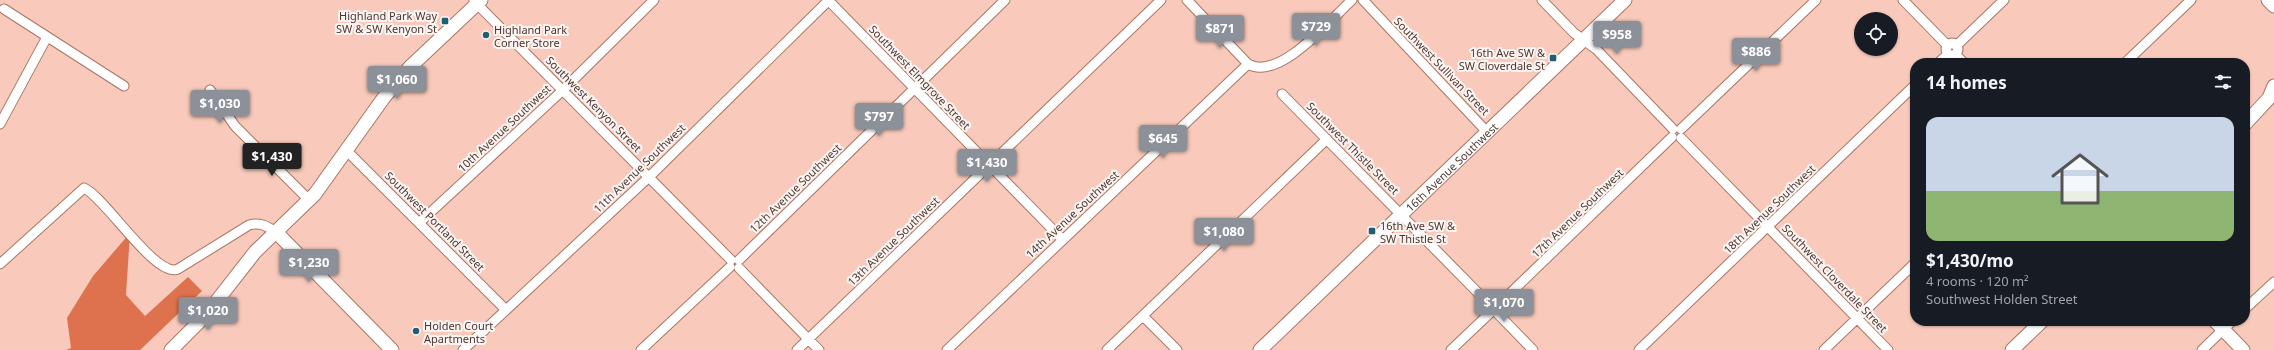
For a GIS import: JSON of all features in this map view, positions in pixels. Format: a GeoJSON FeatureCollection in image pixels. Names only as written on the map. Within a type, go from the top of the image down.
{"type":"FeatureCollection","features":[{"type":"Feature","properties":{"kind":"street","name":"10th Avenue Southwest"},"geometry":{"type":"LineString","coordinates":[[420,222],[562,90],[654,0]]}},
{"type":"Feature","properties":{"kind":"street","name":"Southwest Elmgrove Street"},"geometry":{"type":"LineString","coordinates":[[829,0],[913,89],[1062,239]]}},
{"type":"Feature","properties":{"kind":"street","name":"11th Avenue Southwest"},"geometry":{"type":"LineString","coordinates":[[462,350],[649,177],[829,0]]}},
{"type":"Feature","properties":{"kind":"street","name":"12th Avenue Southwest"},"geometry":{"type":"LineString","coordinates":[[641,350],[735,264],[1005,0]]}},
{"type":"Feature","properties":{"kind":"street","name":"13th Avenue Southwest"},"geometry":{"type":"LineString","coordinates":[[797,350],[1161,0]]}},
{"type":"Feature","properties":{"kind":"street"},"geometry":{"type":"LineString","coordinates":[[1187,0],[1248,64],[1259,68],[1265,68],[1292,55],[1352,0]]}},
{"type":"Feature","properties":{"kind":"street","name":"Southwest Sullivan Street"},"geometry":{"type":"LineString","coordinates":[[1363,0],[1488,132]]}},
{"type":"Feature","properties":{"kind":"street","name":"Southwest Cloverdale Street"},"geometry":{"type":"LineString","coordinates":[[1542,0],[1583,40],[1596,49],[1888,350]]}},
{"type":"Feature","properties":{"kind":"street","name":"16th Avenue Southwest"},"geometry":{"type":"LineString","coordinates":[[1260,350],[1625,0]]}},
{"type":"Feature","properties":{"kind":"street","name":"17th Avenue Southwest"},"geometry":{"type":"LineString","coordinates":[[1451,350],[1816,0]]}},
{"type":"Feature","properties":{"kind":"street"},"geometry":{"type":"LineString","coordinates":[[1903,0],[1959,58]]}},
{"type":"Feature","properties":{"kind":"street"},"geometry":{"type":"LineString","coordinates":[[1943,58],[2004,0]]}},
{"type":"Feature","properties":{"kind":"street"},"geometry":{"type":"LineString","coordinates":[[2130,58],[2191,0]]}},
{"type":"Feature","properties":{"kind":"street"},"geometry":{"type":"LineString","coordinates":[[2268,0],[2274,6]]}},
{"type":"Feature","properties":{"kind":"street","name":"Southwest Kenyon Street"},"geometry":{"type":"LineString","coordinates":[[477,1],[562,90],[819,350]]}},
{"type":"Feature","properties":{"kind":"street"},"geometry":{"type":"LineString","coordinates":[[172,350],[205,316],[255,252],[309,200],[385,96],[410,67],[477,1]]}},
{"type":"Feature","properties":{"kind":"street"},"geometry":{"type":"LineString","coordinates":[[4,9],[124,86]]}},
{"type":"Feature","properties":{"kind":"street"},"geometry":{"type":"LineString","coordinates":[[0,124],[47,37]]}},
{"type":"Feature","properties":{"kind":"street","name":"14th Avenue Southwest"},"geometry":{"type":"LineString","coordinates":[[947,350],[1062,239],[1248,64]]}},
{"type":"Feature","properties":{"kind":"street"},"geometry":{"type":"LineString","coordinates":[[210,90],[235,126],[309,200]]}},
{"type":"Feature","properties":{"kind":"street","name":"18th Avenue Southwest"},"geometry":{"type":"LineString","coordinates":[[1639,350],[1910,90]]}},
{"type":"Feature","properties":{"kind":"street"},"geometry":{"type":"LineString","coordinates":[[2250,118],[2272,93]]}},
{"type":"Feature","properties":{"kind":"street","name":"Southwest Thistle Street"},"geometry":{"type":"LineString","coordinates":[[1282,94],[1494,309],[1532,350]]}},
{"type":"Feature","properties":{"kind":"street"},"geometry":{"type":"LineString","coordinates":[[1107,350],[1327,140]]}},
{"type":"Feature","properties":{"kind":"street","name":"Southwest Portland Street"},"geometry":{"type":"LineString","coordinates":[[346,150],[420,222],[506,310]]}},
{"type":"Feature","properties":{"kind":"street"},"geometry":{"type":"LineString","coordinates":[[0,264],[81,190],[86,188],[142,249],[168,268],[178,269],[249,225],[257,223],[268,226],[276,232],[392,350]]}},
{"type":"Feature","properties":{"kind":"street"},"geometry":{"type":"LineString","coordinates":[[1824,350],[1910,268]]}},
{"type":"Feature","properties":{"kind":"street"},"geometry":{"type":"LineString","coordinates":[[2250,304],[2274,282]]}},
{"type":"Feature","properties":{"kind":"street"},"geometry":{"type":"LineString","coordinates":[[1143,316],[1177,350]]}},
{"type":"Feature","properties":{"kind":"street"},"geometry":{"type":"LineString","coordinates":[[2012,350],[2037,326]]}},
{"type":"Feature","properties":{"kind":"street"},"geometry":{"type":"LineString","coordinates":[[2202,350],[2222,326]]}},
{"type":"Feature","properties":{"kind":"street"},"geometry":{"type":"LineString","coordinates":[[2225,326],[2243,350]]}},
{"type":"Feature","properties":{"kind":"shaded area"},"geometry":{"type":"Polygon","coordinates":[[[130,233],[126,295],[145,316],[188,277],[202,291],[140,350],[66,350],[71,348],[67,318],[93,276],[130,233]]]}},
{"type":"Feature","properties":{"kind":"place","name":"Highland Park Way SW & SW Kenyon St"},"geometry":{"type":"Point","coordinates":[445,21]}},
{"type":"Feature","properties":{"kind":"place","name":"Highland Park Corner Store"},"geometry":{"type":"Point","coordinates":[486,35]}},
{"type":"Feature","properties":{"kind":"place","name":"16th Ave SW & SW Cloverdale St"},"geometry":{"type":"Point","coordinates":[1553,58]}},
{"type":"Feature","properties":{"kind":"place","name":"16th Ave SW & SW Thistle St"},"geometry":{"type":"Point","coordinates":[1372,231]}},
{"type":"Feature","properties":{"kind":"place","name":"Holden Court Apartments"},"geometry":{"type":"Point","coordinates":[416,331]}}]}
